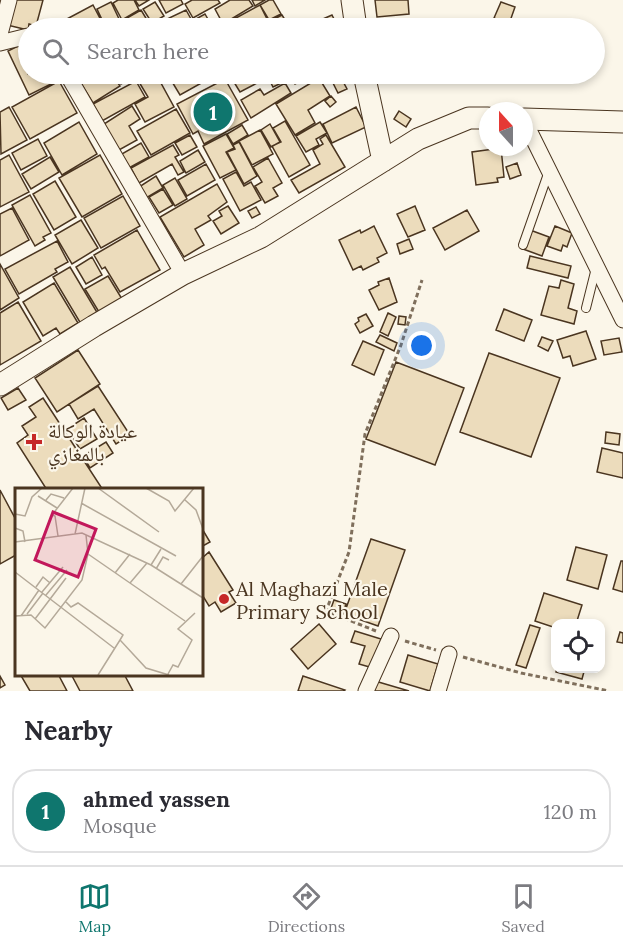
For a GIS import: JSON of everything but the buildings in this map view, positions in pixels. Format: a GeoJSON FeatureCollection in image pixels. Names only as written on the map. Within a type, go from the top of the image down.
{"type":"FeatureCollection","features":[{"type":"Feature","properties":{"kind":"street"},"geometry":{"type":"LineString","coordinates":[[0,34],[9,0]]}},
{"type":"Feature","properties":{"kind":"street"},"geometry":{"type":"LineString","coordinates":[[352,0],[355,18]]}},
{"type":"Feature","properties":{"kind":"street"},"geometry":{"type":"LineString","coordinates":[[0,43],[18,38]]}},
{"type":"Feature","properties":{"kind":"street"},"geometry":{"type":"LineString","coordinates":[[73,84],[183,274]]}},
{"type":"Feature","properties":{"kind":"street"},"geometry":{"type":"LineString","coordinates":[[366,84],[383,161]]}},
{"type":"Feature","properties":{"kind":"street"},"geometry":{"type":"LineString","coordinates":[[0,385],[183,274],[261,237],[418,139],[469,118],[479,118]]}},
{"type":"Feature","properties":{"kind":"street"},"geometry":{"type":"LineString","coordinates":[[533,120],[623,122]]}},
{"type":"Feature","properties":{"kind":"street"},"geometry":{"type":"LineString","coordinates":[[533,138],[623,320]]}},
{"type":"Feature","properties":{"kind":"street"},"geometry":{"type":"LineString","coordinates":[[366,691],[391,636]]}},
{"type":"Feature","properties":{"kind":"street"},"geometry":{"type":"LineString","coordinates":[[438,691],[449,654]]}},
{"type":"Feature","properties":{"kind":"lane"},"geometry":{"type":"LineString","coordinates":[[523,245],[549,170]]}},
{"type":"Feature","properties":{"kind":"lane"},"geometry":{"type":"LineString","coordinates":[[586,308],[597,264]]}},
{"type":"Feature","properties":{"kind":"path"},"geometry":{"type":"LineString","coordinates":[[326,610],[349,552],[365,434],[401,345],[422,280]]}},
{"type":"Feature","properties":{"kind":"place","name":"ahmed yassen"},"geometry":{"type":"Point","coordinates":[213,112]}},
{"type":"Feature","properties":{"kind":"place","name":"عيادة الوكالة بالمغازي"},"geometry":{"type":"Point","coordinates":[34,442]}},
{"type":"Feature","properties":{"kind":"place","name":"Al Maghazi Male Primary School"},"geometry":{"type":"Point","coordinates":[224,599]}}]}
